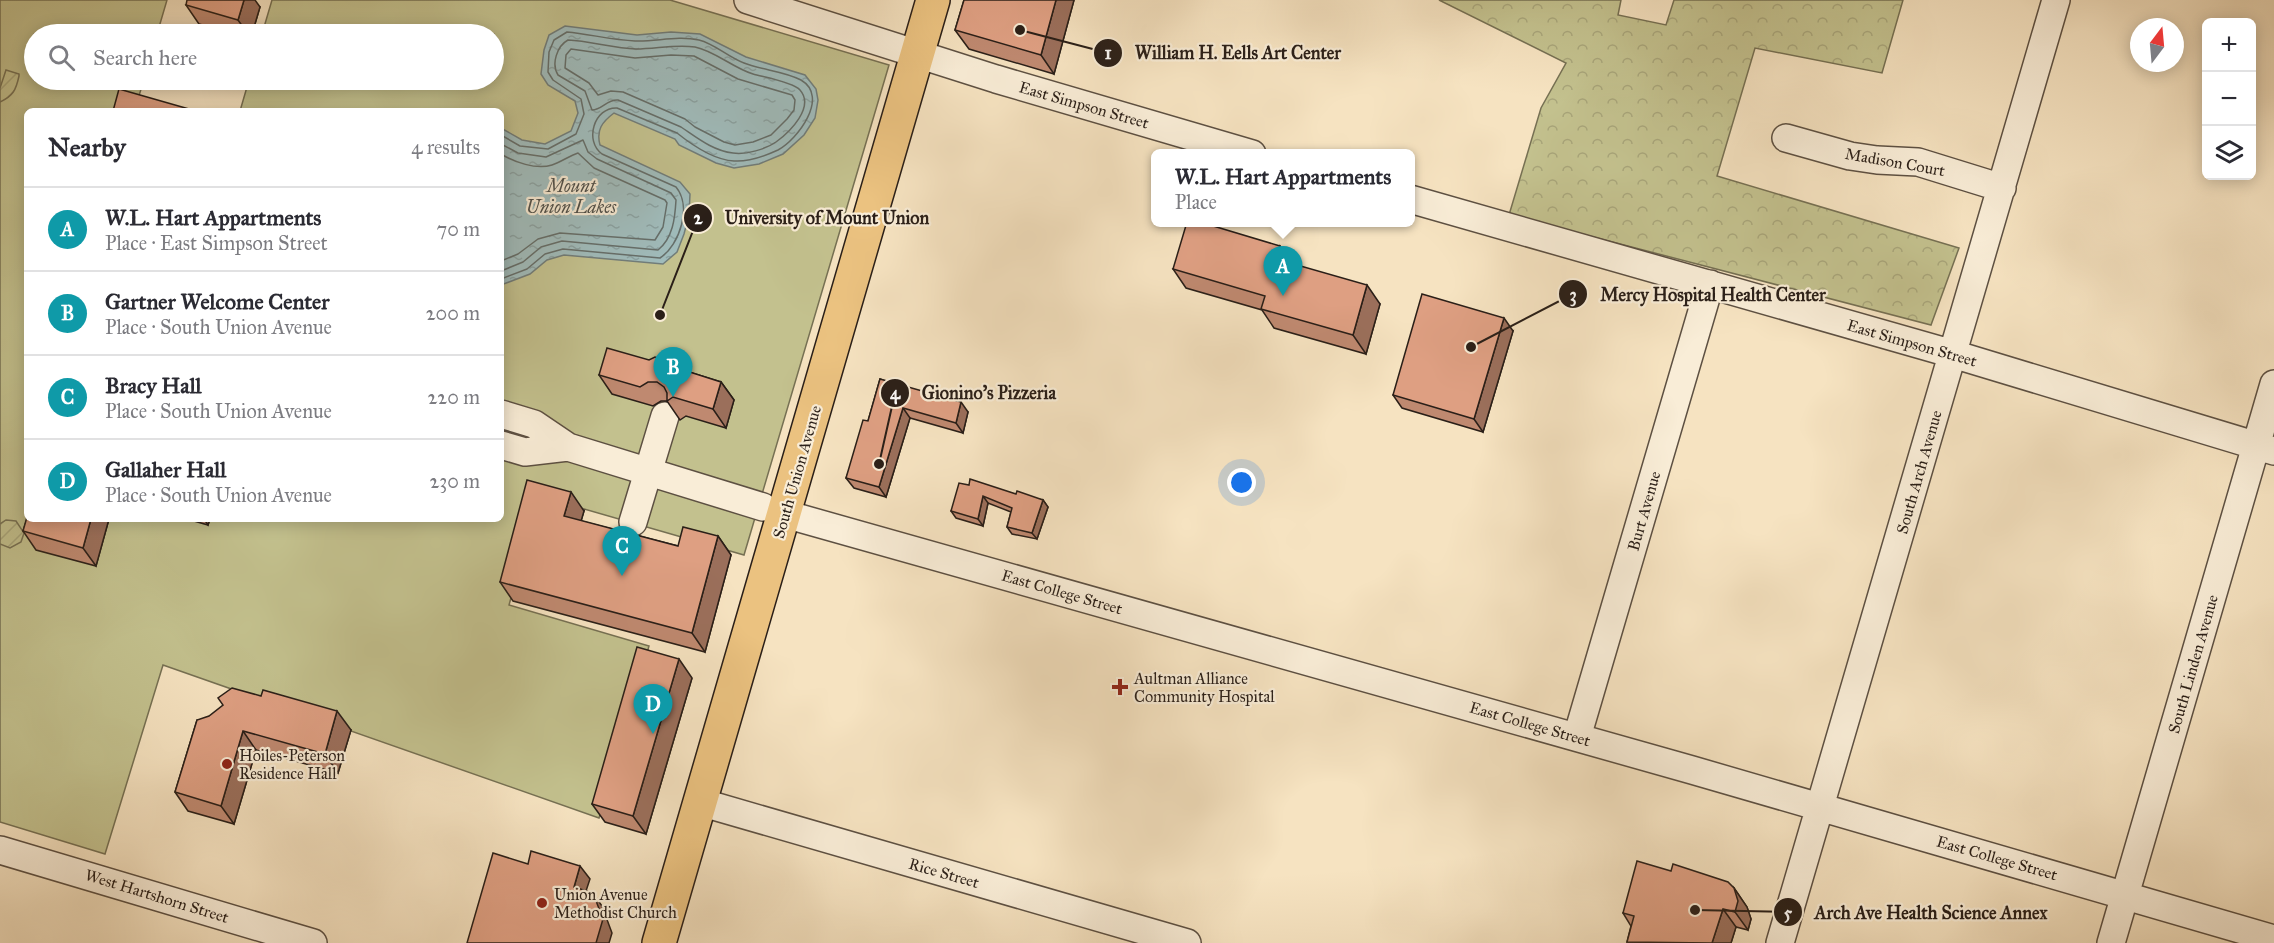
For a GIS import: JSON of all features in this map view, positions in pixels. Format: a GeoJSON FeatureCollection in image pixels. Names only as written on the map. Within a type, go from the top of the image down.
{"type":"FeatureCollection","features":[{"type":"Feature","properties":{"kind":"main road","name":"South Union Avenue"},"geometry":{"type":"LineString","coordinates":[[659,943],[700,802],[774,510],[933,0]]}},
{"type":"Feature","properties":{"kind":"street","name":"East Simpson Street"},"geometry":{"type":"LineString","coordinates":[[748,0],[917,55],[1238,149]]}},
{"type":"Feature","properties":{"kind":"street","name":"South Arch Avenue"},"geometry":{"type":"LineString","coordinates":[[1780,943],[2056,0]]}},
{"type":"Feature","properties":{"kind":"street","name":"Madison Court"},"geometry":{"type":"LineString","coordinates":[[1786,138],[1850,156],[1918,162],[2002,188]]}},
{"type":"Feature","properties":{"kind":"street","name":"East Simpson Street"},"geometry":{"type":"LineString","coordinates":[[1415,200],[1953,354],[2265,448]]}},
{"type":"Feature","properties":{"kind":"street","name":"Burt Avenue"},"geometry":{"type":"LineString","coordinates":[[1577,737],[1710,284]]}},
{"type":"Feature","properties":{"kind":"street","name":"South Linden Avenue"},"geometry":{"type":"LineString","coordinates":[[2111,943],[2265,448],[2274,384]]}},
{"type":"Feature","properties":{"kind":"street"},"geometry":{"type":"LineString","coordinates":[[504,415],[534,424],[568,447]]}},
{"type":"Feature","properties":{"kind":"street"},"geometry":{"type":"LineString","coordinates":[[633,522],[665,416]]}},
{"type":"Feature","properties":{"kind":"street"},"geometry":{"type":"LineString","coordinates":[[504,446],[525,452],[568,447]]}},
{"type":"Feature","properties":{"kind":"street","name":"East College Street"},"geometry":{"type":"LineString","coordinates":[[568,447],[774,510],[1577,737],[2274,939]]}},
{"type":"Feature","properties":{"kind":"street","name":"Rice Street"},"geometry":{"type":"LineString","coordinates":[[700,802],[1187,943]]}},
{"type":"Feature","properties":{"kind":"street","name":"West Hartshorn Street"},"geometry":{"type":"LineString","coordinates":[[0,850],[314,943]]}},
{"type":"Feature","properties":{"kind":"green space"},"geometry":{"type":"Polygon","coordinates":[[[0,0],[167,0],[160,24],[24,24],[24,90],[141,90],[135,108],[24,108],[24,522],[504,522],[504,108],[241,108],[246,90],[504,90],[504,24],[265,24],[272,0],[670,0],[889,65],[744,555],[539,496],[509,605],[649,646],[599,818],[163,665],[105,854],[0,822],[0,0]]]}},
{"type":"Feature","properties":{"kind":"green space"},"geometry":{"type":"Polygon","coordinates":[[[1439,0],[1621,0],[1618,15],[1666,25],[1674,0],[1903,0],[1882,73],[1755,48],[1717,176],[1959,248],[1931,325],[1509,215],[1541,108],[1566,63],[1439,0]]]}},
{"type":"Feature","properties":{"kind":"green space"},"geometry":{"type":"Polygon","coordinates":[[[6,70],[19,74],[19,76],[13,92],[0,102],[0,88],[6,70]]]}},
{"type":"Feature","properties":{"kind":"green space"},"geometry":{"type":"Polygon","coordinates":[[[6,520],[16,521],[24,533],[21,542],[10,548],[0,544],[0,524],[6,520]]]}},
{"type":"Feature","properties":{"kind":"water","name":"Mount Union Lakes"},"geometry":{"type":"Polygon","coordinates":[[[565,26],[637,35],[671,32],[700,34],[746,57],[805,75],[816,89],[818,100],[815,118],[804,135],[783,154],[759,164],[734,168],[716,163],[679,145],[675,139],[614,113],[601,127],[600,145],[680,182],[690,194],[689,215],[677,252],[663,264],[564,255],[547,260],[530,274],[504,284],[504,130],[522,140],[545,144],[571,131],[578,113],[575,101],[548,85],[541,74],[544,50],[549,35],[565,26]]]}},
{"type":"Feature","properties":{"kind":"building"},"geometry":{"type":"Polygon","coordinates":[[[187,0],[244,0],[238,20],[186,5],[187,0]]]}},
{"type":"Feature","properties":{"kind":"building"},"geometry":{"type":"Polygon","coordinates":[[[964,0],[1056,0],[1041,55],[955,30],[964,0]]]}},
{"type":"Feature","properties":{"kind":"building"},"geometry":{"type":"Polygon","coordinates":[[[119,90],[122,90],[186,108],[114,108],[119,90]]]}},
{"type":"Feature","properties":{"kind":"building"},"geometry":{"type":"Polygon","coordinates":[[[1186,227],[1217,227],[1280,246],[1276,259],[1367,285],[1353,335],[1261,309],[1265,296],[1173,269],[1186,227]]]}},
{"type":"Feature","properties":{"kind":"building"},"geometry":{"type":"Polygon","coordinates":[[[1422,294],[1504,318],[1474,419],[1393,395],[1422,294]]]}},
{"type":"Feature","properties":{"kind":"building"},"geometry":{"type":"Polygon","coordinates":[[[607,348],[649,360],[655,357],[681,365],[683,370],[721,382],[713,409],[673,397],[667,401],[664,387],[657,382],[648,382],[640,387],[599,375],[607,348]]]}},
{"type":"Feature","properties":{"kind":"building"},"geometry":{"type":"Polygon","coordinates":[[[880,379],[961,402],[956,423],[903,408],[879,487],[846,478],[863,420],[868,421],[880,379]]]}},
{"type":"Feature","properties":{"kind":"building"},"geometry":{"type":"Polygon","coordinates":[[[970,479],[1043,500],[1032,533],[1007,527],[1012,508],[983,496],[978,519],[951,511],[959,483],[969,485],[970,479]]]}},
{"type":"Feature","properties":{"kind":"building"},"geometry":{"type":"Polygon","coordinates":[[[527,480],[571,492],[564,516],[678,546],[683,527],[718,536],[692,633],[500,582],[527,480]]]}},
{"type":"Feature","properties":{"kind":"building"},"geometry":{"type":"Polygon","coordinates":[[[26,522],[90,522],[83,548],[23,531],[26,522]]]}},
{"type":"Feature","properties":{"kind":"building"},"geometry":{"type":"Polygon","coordinates":[[[637,647],[679,659],[633,816],[592,804],[637,647]]]}},
{"type":"Feature","properties":{"kind":"building"},"geometry":{"type":"Polygon","coordinates":[[[232,688],[261,696],[263,690],[337,711],[325,754],[243,731],[221,806],[175,792],[197,720],[209,716],[223,705],[218,698],[232,688]]]}},
{"type":"Feature","properties":{"kind":"building","name":"Union Avenue Methodist Church"},"geometry":{"type":"Polygon","coordinates":[[[531,851],[580,866],[574,887],[593,893],[603,919],[596,943],[467,943],[493,853],[528,864],[531,851]]]}},
{"type":"Feature","properties":{"kind":"building"},"geometry":{"type":"Polygon","coordinates":[[[1637,861],[1671,871],[1673,864],[1728,882],[1734,888],[1738,901],[1735,912],[1723,909],[1712,943],[1627,942],[1634,916],[1623,913],[1637,861]]]}},
{"type":"Feature","properties":{"kind":"place","name":"William H. Eells Art Center"},"geometry":{"type":"Point","coordinates":[1020,30]}},
{"type":"Feature","properties":{"kind":"place","name":"W.L. Hart Appartments"},"geometry":{"type":"Point","coordinates":[1283,296]}},
{"type":"Feature","properties":{"kind":"place","name":"University of Mount Union"},"geometry":{"type":"Point","coordinates":[660,315]}},
{"type":"Feature","properties":{"kind":"place","name":"Mercy Hospital Health Center"},"geometry":{"type":"Point","coordinates":[1471,347]}},
{"type":"Feature","properties":{"kind":"place","name":"Gartner Welcome Center"},"geometry":{"type":"Point","coordinates":[673,397]}},
{"type":"Feature","properties":{"kind":"place","name":"Gionino's Pizzeria"},"geometry":{"type":"Point","coordinates":[879,464]}},
{"type":"Feature","properties":{"kind":"place","name":"Bracy Hall"},"geometry":{"type":"Point","coordinates":[622,576]}},
{"type":"Feature","properties":{"kind":"place","name":"Aultman Alliance Community Hospital"},"geometry":{"type":"Point","coordinates":[1120,687]}},
{"type":"Feature","properties":{"kind":"place","name":"Gallaher Hall"},"geometry":{"type":"Point","coordinates":[653,734]}},
{"type":"Feature","properties":{"kind":"place","name":"Hoiles-Peterson Residence Hall"},"geometry":{"type":"Point","coordinates":[227,764]}},
{"type":"Feature","properties":{"kind":"place","name":"Union Avenue Methodist Church"},"geometry":{"type":"Point","coordinates":[542,903]}},
{"type":"Feature","properties":{"kind":"place","name":"Arch Ave Health Science Annex"},"geometry":{"type":"Point","coordinates":[1695,910]}}]}
